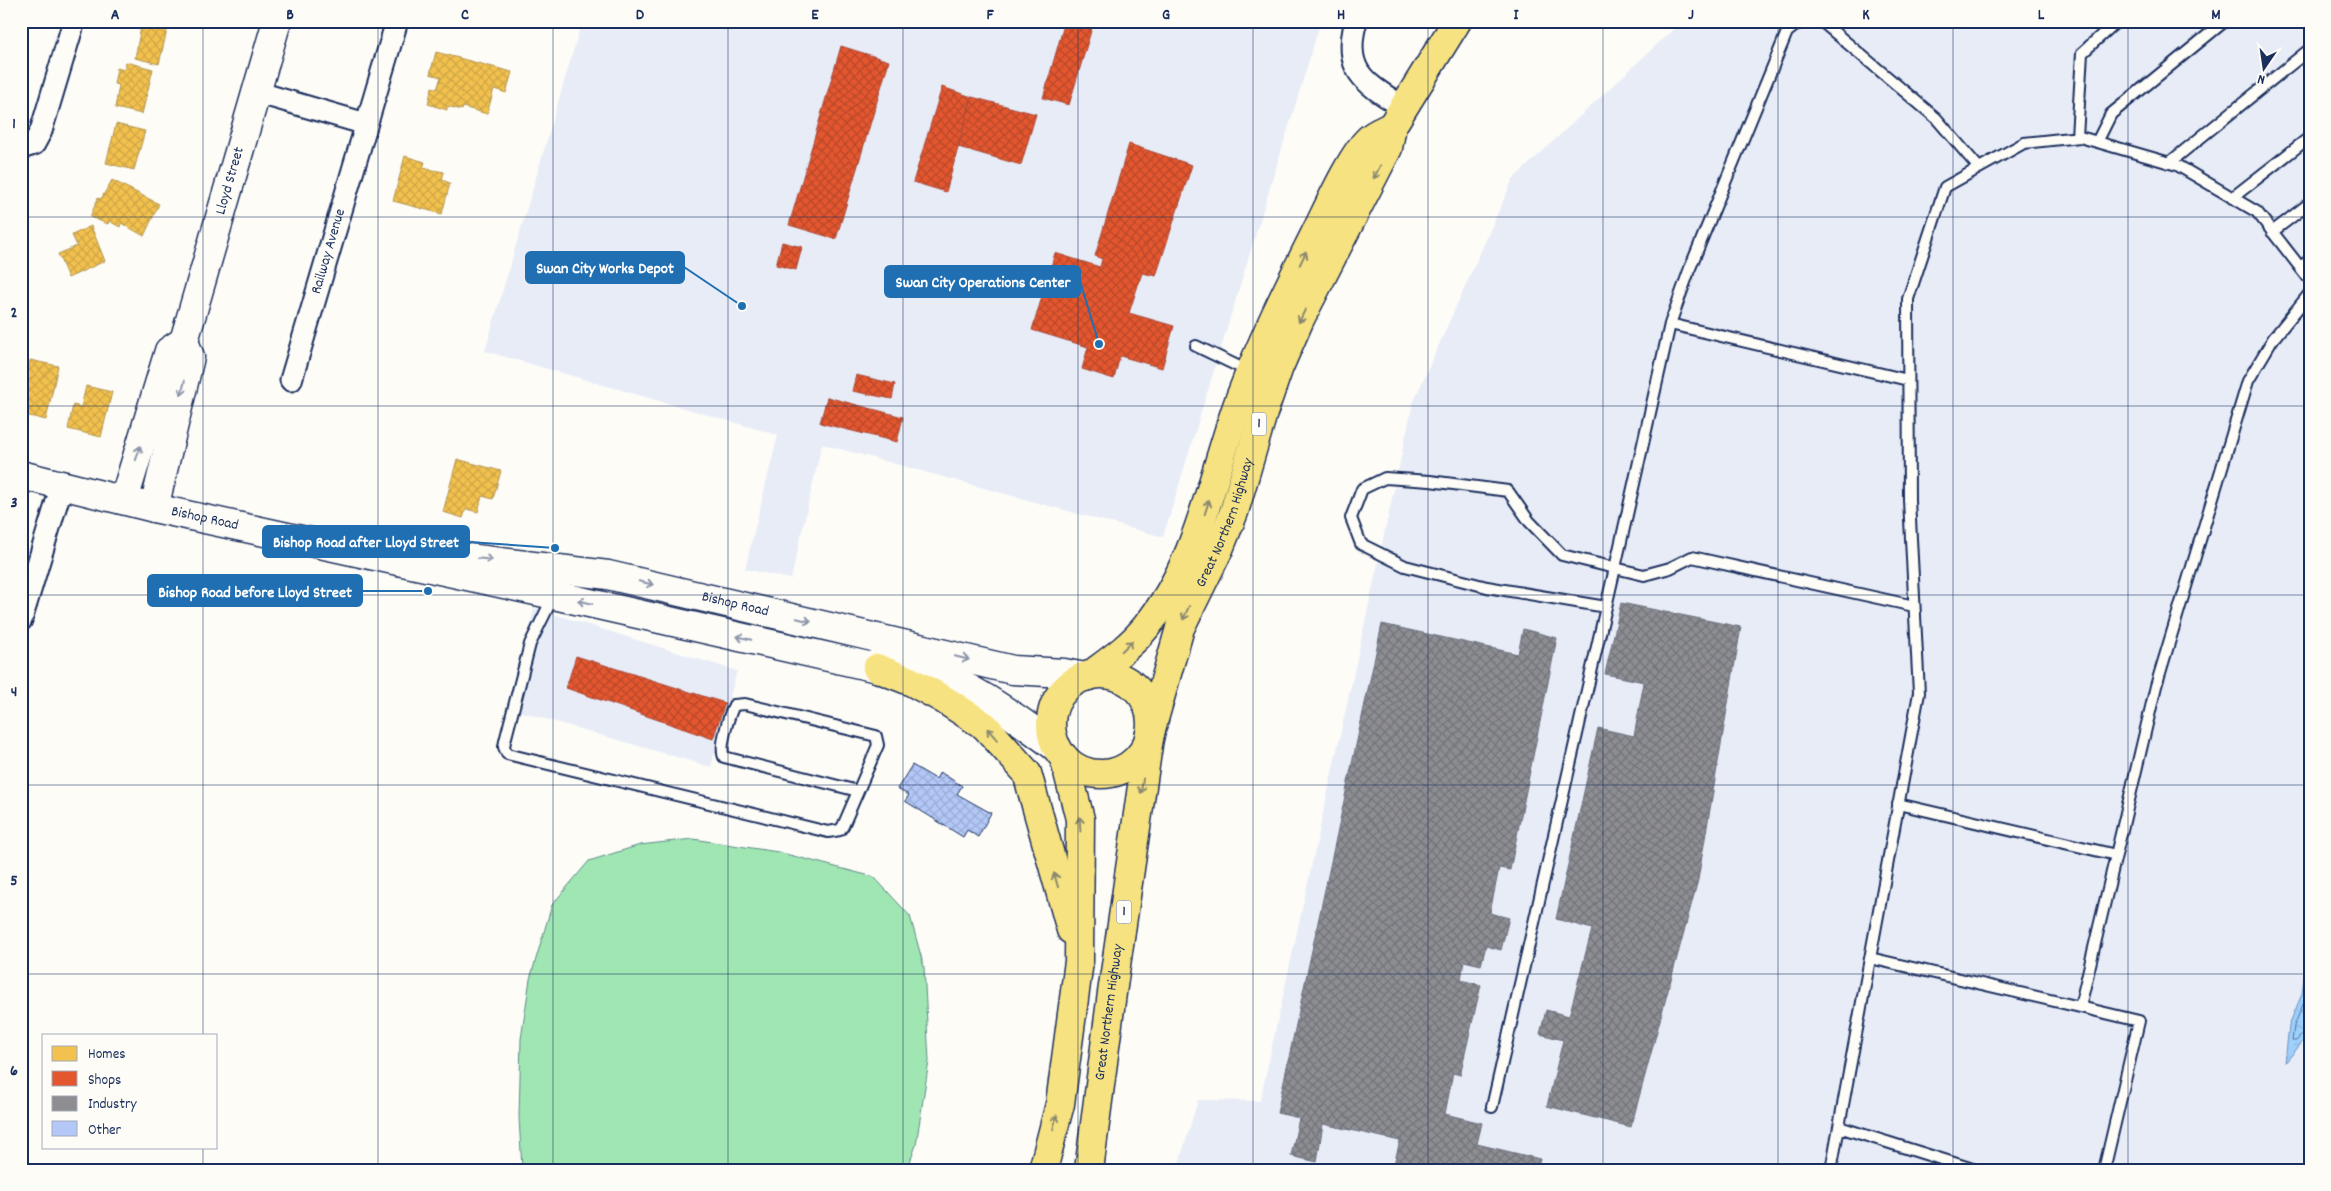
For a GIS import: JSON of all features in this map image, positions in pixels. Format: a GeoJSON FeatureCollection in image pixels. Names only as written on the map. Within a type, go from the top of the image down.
{"type":"FeatureCollection","features":[{"type":"Feature","properties":{"kind":"main road","name":"Great Northern Highway"},"geometry":{"type":"LineString","coordinates":[[1087,677],[1123,650],[1146,627],[1167,597],[1197,534],[1239,400],[1262,378],[1300,319],[1388,148],[1398,116],[1457,21]]}},
{"type":"Feature","properties":{"kind":"main road","name":"Great Northern Highway"},"geometry":{"type":"LineString","coordinates":[[1089,1170],[1112,992],[1150,735],[1180,628],[1219,549],[1234,512],[1262,378]]}},
{"type":"Feature","properties":{"kind":"main road"},"geometry":{"type":"LineString","coordinates":[[877,668],[910,681],[935,694],[985,726],[1026,773],[1079,960]]}},
{"type":"Feature","properties":{"kind":"main road","name":"1"},"geometry":{"type":"LineString","coordinates":[[1043,1170],[1060,1104],[1079,960],[1080,819],[1051,727],[1054,706],[1066,688],[1087,677],[1100,675],[1116,677],[1130,684],[1138,692],[1149,711],[1150,735],[1145,748],[1135,760],[1122,770],[1096,774],[1080,770],[1060,752]]}},
{"type":"Feature","properties":{"kind":"street"},"geometry":{"type":"LineString","coordinates":[[21,148],[34,144],[42,131],[74,21]]}},
{"type":"Feature","properties":{"kind":"street","name":"Lloyd Street"},"geometry":{"type":"LineString","coordinates":[[154,508],[190,356],[184,341],[277,21]]}},
{"type":"Feature","properties":{"kind":"street","name":"Railway Avenue"},"geometry":{"type":"LineString","coordinates":[[291,380],[397,21]]}},
{"type":"Feature","properties":{"kind":"street"},"geometry":{"type":"LineString","coordinates":[[1356,21],[1351,53],[1357,70],[1398,116]]}},
{"type":"Feature","properties":{"kind":"street"},"geometry":{"type":"LineString","coordinates":[[256,92],[366,124]]}},
{"type":"Feature","properties":{"kind":"street","name":"Lloyd Street"},"geometry":{"type":"LineString","coordinates":[[124,500],[169,351],[184,341]]}},
{"type":"Feature","properties":{"kind":"street","name":"Bishop Road"},"geometry":{"type":"LineString","coordinates":[[21,475],[154,508],[389,560],[393,552],[399,551],[557,581],[877,668]]}},
{"type":"Feature","properties":{"kind":"street"},"geometry":{"type":"LineString","coordinates":[[21,620],[62,485]]}},
{"type":"Feature","properties":{"kind":"street","name":"Bishop Road"},"geometry":{"type":"LineString","coordinates":[[557,581],[634,580],[1013,670],[1064,673],[1087,677]]}},
{"type":"Feature","properties":{"kind":"street"},"geometry":{"type":"LineString","coordinates":[[877,668],[880,660],[885,658],[943,676],[997,706],[1060,752]]}},
{"type":"Feature","properties":{"kind":"lane"},"geometry":{"type":"LineString","coordinates":[[1492,1107],[1670,324],[1690,268],[1787,32],[1801,21]]}},
{"type":"Feature","properties":{"kind":"lane"},"geometry":{"type":"LineString","coordinates":[[1821,21],[1936,118],[1979,168]]}},
{"type":"Feature","properties":{"kind":"lane"},"geometry":{"type":"LineString","coordinates":[[2077,137],[2082,53],[2117,21]]}},
{"type":"Feature","properties":{"kind":"lane"},"geometry":{"type":"LineString","coordinates":[[2097,142],[2111,114],[2225,21]]}},
{"type":"Feature","properties":{"kind":"lane"},"geometry":{"type":"LineString","coordinates":[[2169,163],[2310,49]]}},
{"type":"Feature","properties":{"kind":"lane"},"geometry":{"type":"LineString","coordinates":[[1831,1170],[1918,693],[1909,500],[1908,299],[1945,187],[2024,143],[2077,137],[2097,142],[2177,165],[2257,212],[2310,280]]}},
{"type":"Feature","properties":{"kind":"lane"},"geometry":{"type":"LineString","coordinates":[[2232,198],[2310,137]]}},
{"type":"Feature","properties":{"kind":"lane"},"geometry":{"type":"LineString","coordinates":[[2272,232],[2310,203]]}},
{"type":"Feature","properties":{"kind":"lane"},"geometry":{"type":"LineString","coordinates":[[2300,267],[2310,260]]}},
{"type":"Feature","properties":{"kind":"lane"},"geometry":{"type":"LineString","coordinates":[[2080,1007],[2156,686],[2248,381],[2274,339],[2310,293]]}},
{"type":"Feature","properties":{"kind":"lane"},"geometry":{"type":"LineString","coordinates":[[1670,324],[1908,380]]}},
{"type":"Feature","properties":{"kind":"lane"},"geometry":{"type":"LineString","coordinates":[[1196,346],[1262,378]]}},
{"type":"Feature","properties":{"kind":"lane"},"geometry":{"type":"LineString","coordinates":[[1606,607],[1487,586],[1404,566],[1362,544],[1351,518],[1362,489],[1385,478],[1508,491],[1529,521],[1562,555],[1644,575],[1670,568],[1692,557],[1914,606]]}},
{"type":"Feature","properties":{"kind":"lane"},"geometry":{"type":"LineString","coordinates":[[557,581],[530,644],[504,741],[507,754],[828,832],[834,832],[843,826],[878,745],[876,736],[745,704],[734,704],[722,745],[724,757],[858,790]]}},
{"type":"Feature","properties":{"kind":"lane"},"geometry":{"type":"LineString","coordinates":[[1898,804],[2116,855]]}},
{"type":"Feature","properties":{"kind":"lane"},"geometry":{"type":"LineString","coordinates":[[1870,958],[2138,1021],[2104,1170]]}},
{"type":"Feature","properties":{"kind":"lane"},"geometry":{"type":"LineString","coordinates":[[1838,1127],[1976,1170]]}},
{"type":"Feature","properties":{"kind":"shaded area"},"geometry":{"type":"Polygon","coordinates":[[[582,21],[1321,21],[1163,537],[822,444],[791,579],[745,569],[778,435],[485,351],[582,21]]]}},
{"type":"Feature","properties":{"kind":"shaded area"},"geometry":{"type":"Polygon","coordinates":[[[1682,21],[2310,21],[2310,1170],[1177,1170],[1198,1100],[1260,1101],[1413,403],[1513,179],[1682,21]]]}},
{"type":"Feature","properties":{"kind":"shaded area"},"geometry":{"type":"Polygon","coordinates":[[[534,608],[737,671],[711,767],[511,709],[534,608]]]}},
{"type":"Feature","properties":{"kind":"green space"},"geometry":{"type":"Polygon","coordinates":[[[693,839],[778,852],[874,877],[910,916],[924,967],[929,1061],[916,1145],[907,1170],[522,1170],[519,1117],[521,1039],[530,979],[552,905],[589,861],[640,845],[693,839]]]}},
{"type":"Feature","properties":{"kind":"water"},"geometry":{"type":"Polygon","coordinates":[[[2310,924],[2310,1033],[2285,1063],[2289,1025],[2302,994],[2310,924]]]}},
{"type":"Feature","properties":{"kind":"building: Homes"},"geometry":{"type":"Polygon","coordinates":[[[142,21],[169,22],[159,64],[135,58],[142,21]]]}},
{"type":"Feature","properties":{"kind":"building: Homes"},"geometry":{"type":"Polygon","coordinates":[[[478,21],[500,21],[498,26],[478,21]]]}},
{"type":"Feature","properties":{"kind":"building: Homes"},"geometry":{"type":"Polygon","coordinates":[[[436,52],[512,72],[506,93],[494,89],[487,114],[463,107],[462,110],[447,106],[447,110],[428,104],[432,87],[437,89],[441,77],[430,74],[436,52]]]}},
{"type":"Feature","properties":{"kind":"building: Homes"},"geometry":{"type":"Polygon","coordinates":[[[126,62],[153,69],[142,114],[115,108],[119,85],[114,84],[117,68],[124,70],[126,62]]]}},
{"type":"Feature","properties":{"kind":"building: Homes"},"geometry":{"type":"Polygon","coordinates":[[[116,124],[145,131],[134,170],[106,163],[116,124]]]}},
{"type":"Feature","properties":{"kind":"building: Homes"},"geometry":{"type":"Polygon","coordinates":[[[405,156],[425,162],[423,168],[444,172],[442,180],[450,183],[442,214],[393,201],[405,156]]]}},
{"type":"Feature","properties":{"kind":"building: Homes"},"geometry":{"type":"Polygon","coordinates":[[[112,180],[159,204],[144,236],[121,223],[120,227],[109,221],[108,224],[90,217],[98,198],[101,199],[112,180]]]}},
{"type":"Feature","properties":{"kind":"building: Homes"},"geometry":{"type":"Polygon","coordinates":[[[91,226],[105,261],[68,278],[58,254],[77,246],[72,235],[91,226]]]}},
{"type":"Feature","properties":{"kind":"building: Homes"},"geometry":{"type":"Polygon","coordinates":[[[30,360],[58,366],[46,420],[21,414],[21,382],[26,383],[30,360]]]}},
{"type":"Feature","properties":{"kind":"building: Homes"},"geometry":{"type":"Polygon","coordinates":[[[86,386],[112,392],[101,437],[68,429],[73,405],[81,407],[86,386]]]}},
{"type":"Feature","properties":{"kind":"building: Homes"},"geometry":{"type":"Polygon","coordinates":[[[457,459],[501,471],[493,499],[482,496],[478,512],[466,509],[463,518],[443,512],[457,459]]]}},
{"type":"Feature","properties":{"kind":"building: Shops"},"geometry":{"type":"Polygon","coordinates":[[[1065,21],[1094,21],[1069,105],[1043,98],[1065,21]]]}},
{"type":"Feature","properties":{"kind":"building: Shops"},"geometry":{"type":"Polygon","coordinates":[[[841,46],[889,61],[836,239],[789,225],[841,46]]]}},
{"type":"Feature","properties":{"kind":"building: Shops"},"geometry":{"type":"Polygon","coordinates":[[[942,87],[972,97],[946,192],[913,182],[942,87]]]}},
{"type":"Feature","properties":{"kind":"building: Shops"},"geometry":{"type":"Polygon","coordinates":[[[972,97],[1036,114],[1021,165],[958,147],[972,97]]]}},
{"type":"Feature","properties":{"kind":"building: Shops"},"geometry":{"type":"Polygon","coordinates":[[[1129,144],[1192,165],[1156,276],[1142,273],[1129,313],[1174,326],[1162,368],[1120,356],[1114,379],[1082,369],[1088,347],[1032,330],[1055,253],[1100,267],[1102,259],[1095,256],[1129,144]]]}},
{"type":"Feature","properties":{"kind":"building: Shops"},"geometry":{"type":"Polygon","coordinates":[[[782,242],[802,247],[796,270],[776,265],[782,242]]]}},
{"type":"Feature","properties":{"kind":"building: Shops"},"geometry":{"type":"Polygon","coordinates":[[[856,375],[895,384],[892,399],[852,391],[856,375]]]}},
{"type":"Feature","properties":{"kind":"building: Shops"},"geometry":{"type":"Polygon","coordinates":[[[827,397],[903,417],[897,442],[820,423],[827,397]]]}},
{"type":"Feature","properties":{"kind":"building: Shops"},"geometry":{"type":"Polygon","coordinates":[[[576,656],[725,703],[713,739],[566,688],[576,656]]]}},
{"type":"Feature","properties":{"kind":"building: Industry"},"geometry":{"type":"Polygon","coordinates":[[[1621,603],[1741,627],[1698,880],[1631,1127],[1547,1106],[1563,1040],[1540,1034],[1546,1010],[1569,1016],[1592,929],[1556,919],[1598,728],[1634,736],[1644,682],[1605,674],[1621,603]]]}},
{"type":"Feature","properties":{"kind":"building: Industry"},"geometry":{"type":"Polygon","coordinates":[[[1382,624],[1518,654],[1523,629],[1557,638],[1510,870],[1499,868],[1490,913],[1509,918],[1501,950],[1486,946],[1481,965],[1464,961],[1461,980],[1481,985],[1460,1075],[1453,1073],[1445,1114],[1482,1123],[1477,1144],[1540,1159],[1537,1170],[1418,1170],[1394,1164],[1400,1141],[1323,1124],[1317,1162],[1291,1156],[1299,1118],[1277,1113],[1382,624]]]}},
{"type":"Feature","properties":{"kind":"building: Other"},"geometry":{"type":"Polygon","coordinates":[[[912,765],[936,779],[940,772],[962,786],[957,794],[991,813],[978,837],[967,830],[963,837],[905,801],[909,795],[897,789],[912,765]]]}},
{"type":"Feature","properties":{"kind":"place","name":"Swan City Works Depot"},"geometry":{"type":"Point","coordinates":[742,306]}},
{"type":"Feature","properties":{"kind":"place","name":"Swan City Operations Center"},"geometry":{"type":"Point","coordinates":[1099,344]}},
{"type":"Feature","properties":{"kind":"place","name":"Bishop Road after Lloyd Street"},"geometry":{"type":"Point","coordinates":[555,548]}},
{"type":"Feature","properties":{"kind":"place","name":"Bishop Road before Lloyd Street"},"geometry":{"type":"Point","coordinates":[428,591]}}]}
